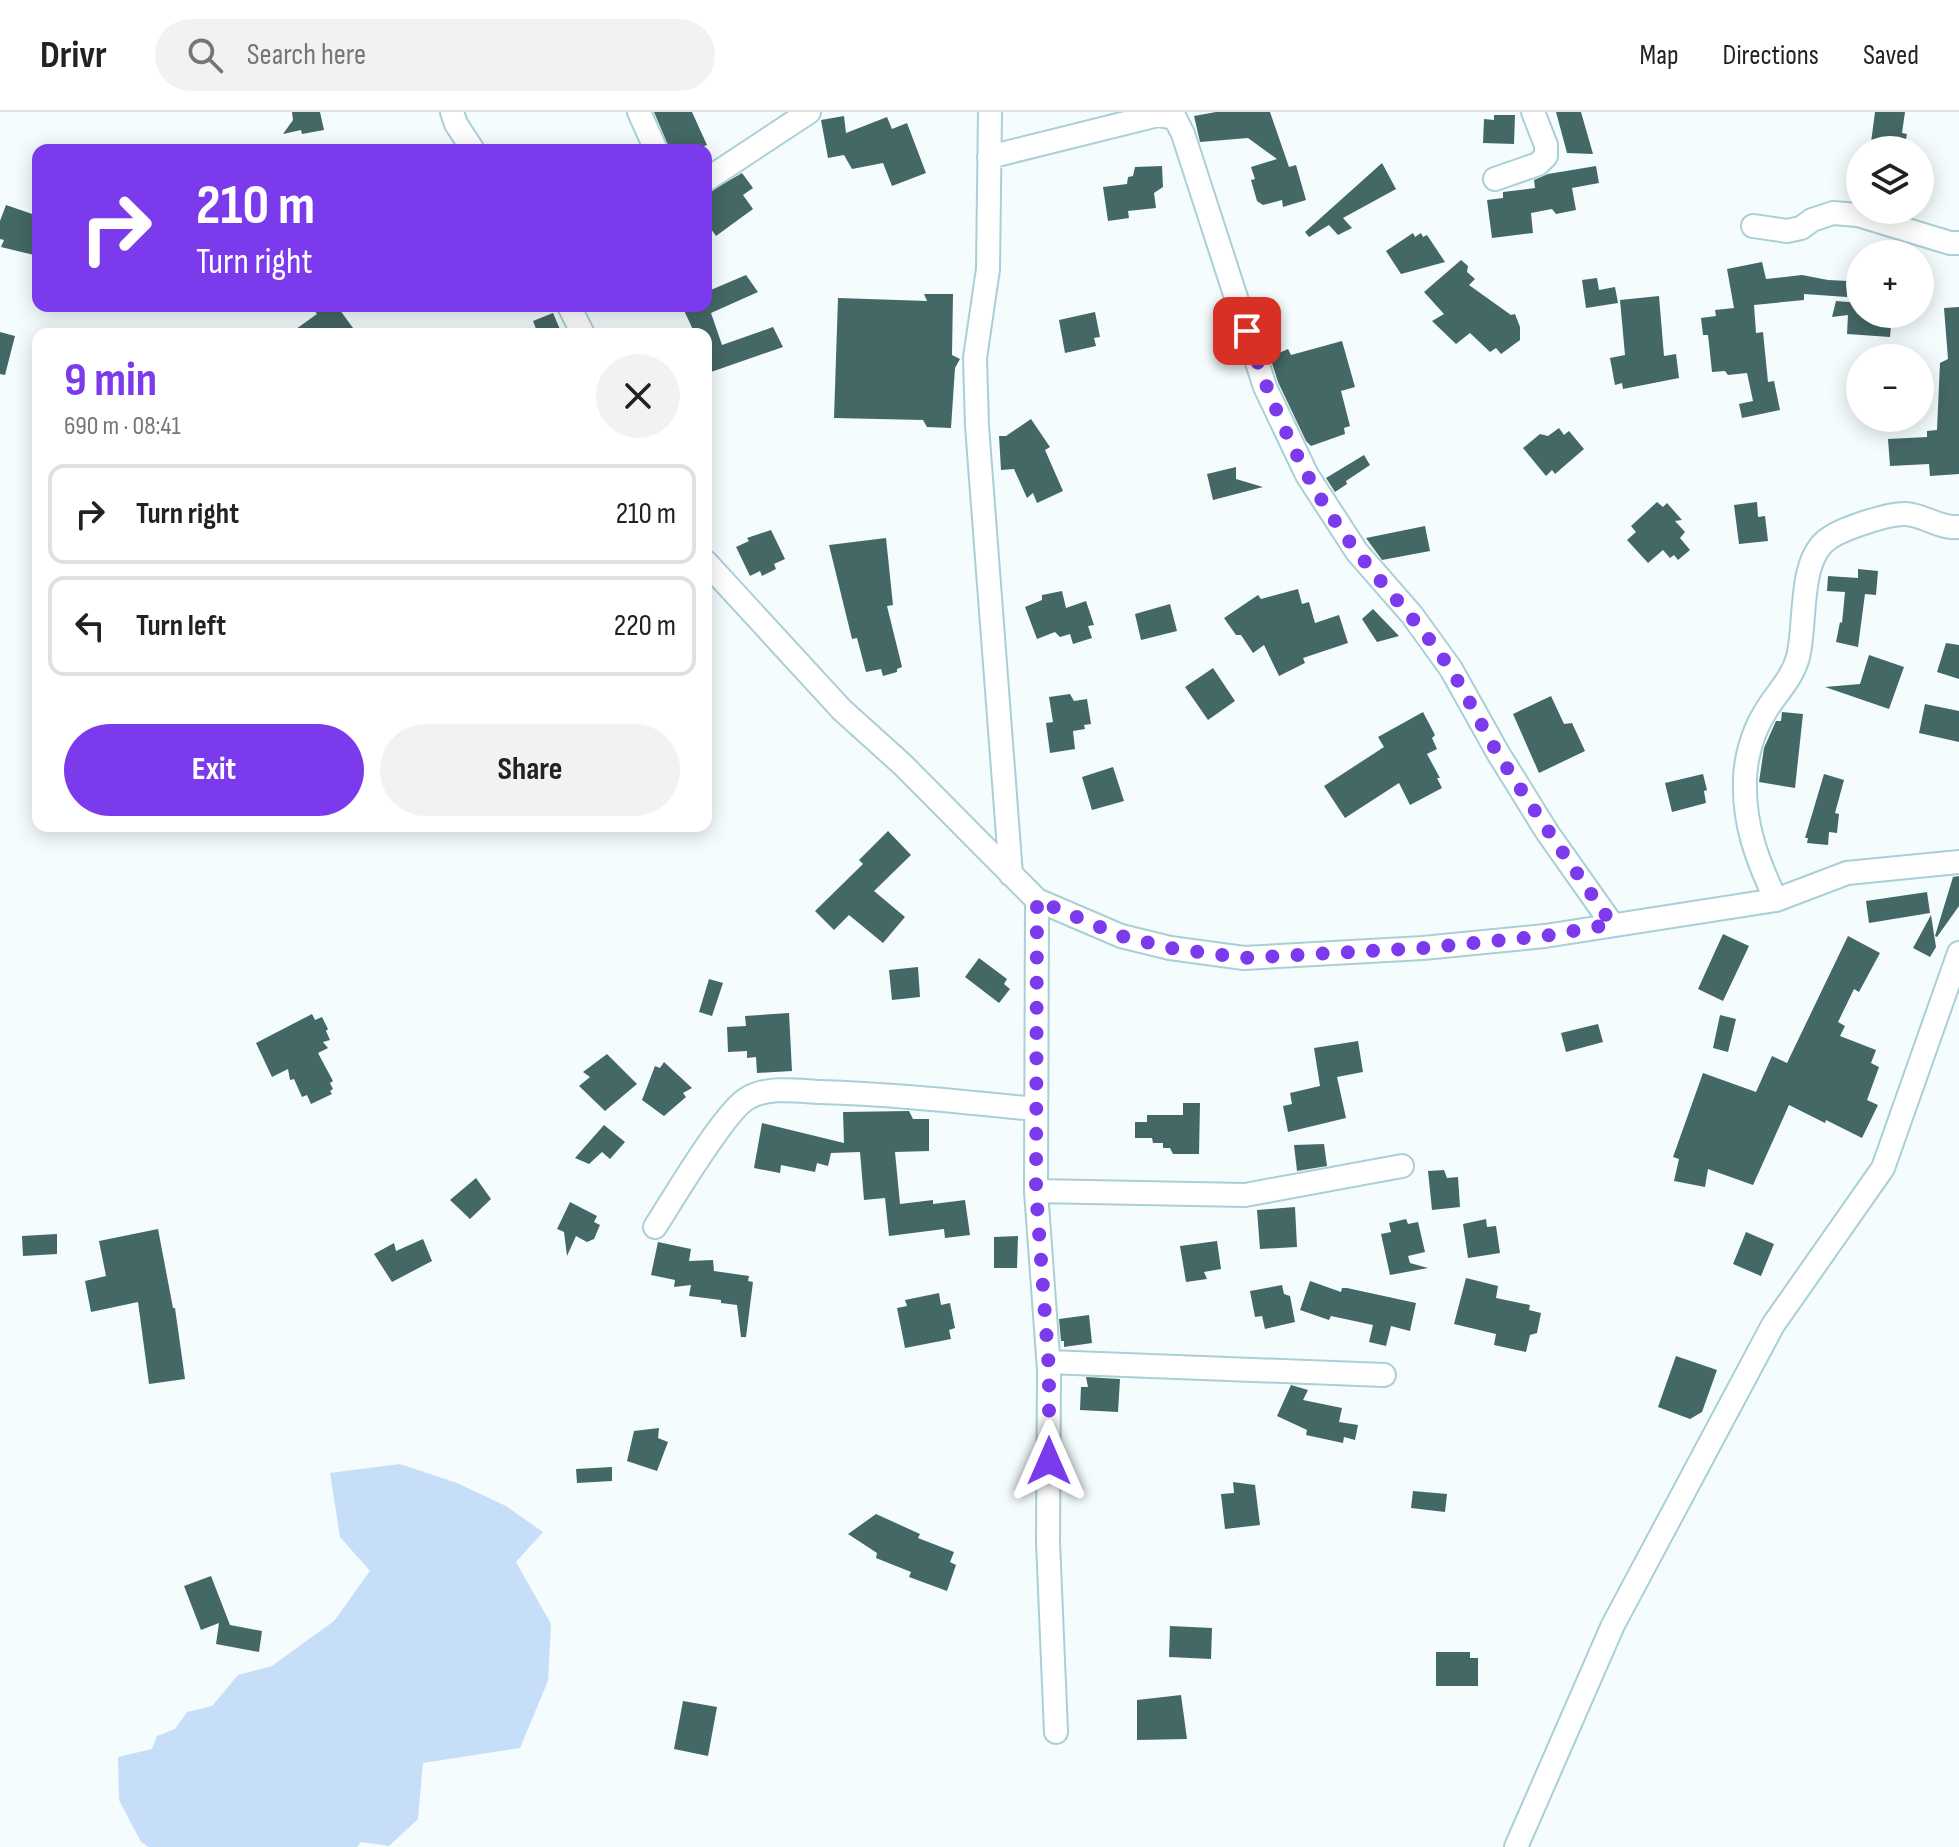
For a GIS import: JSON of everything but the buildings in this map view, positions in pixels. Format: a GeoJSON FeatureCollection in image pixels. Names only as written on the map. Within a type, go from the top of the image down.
{"type":"FeatureCollection","features":[{"type":"Feature","properties":{"kind":"street"},"geometry":{"type":"LineString","coordinates":[[452,112],[469,144]]}},
{"type":"Feature","properties":{"kind":"street"},"geometry":{"type":"LineString","coordinates":[[639,112],[653,144]]}},
{"type":"Feature","properties":{"kind":"street"},"geometry":{"type":"LineString","coordinates":[[712,176],[809,112]]}},
{"type":"Feature","properties":{"kind":"street"},"geometry":{"type":"LineString","coordinates":[[990,112],[988,269],[975,371],[1011,875]]}},
{"type":"Feature","properties":{"kind":"street"},"geometry":{"type":"LineString","coordinates":[[1495,179],[1538,164],[1546,156],[1546,145],[1533,112]]}},
{"type":"Feature","properties":{"kind":"street"},"geometry":{"type":"LineString","coordinates":[[989,157],[1158,115],[1175,118],[1183,134],[1265,387],[1307,475],[1357,552],[1412,615],[1451,669],[1547,832],[1612,924]]}},
{"type":"Feature","properties":{"kind":"street"},"geometry":{"type":"LineString","coordinates":[[1753,226],[1787,231],[1833,213],[1858,215],[1950,243],[1959,243]]}},
{"type":"Feature","properties":{"kind":"street"},"geometry":{"type":"LineString","coordinates":[[1776,900],[1754,852],[1745,816],[1745,775],[1751,745],[1764,713],[1785,686],[1798,659],[1813,553],[1830,537],[1878,519],[1906,514],[1951,528],[1959,527]]}},
{"type":"Feature","properties":{"kind":"street"},"geometry":{"type":"LineString","coordinates":[[712,569],[815,682],[903,765],[1037,900],[1121,936],[1170,948],[1244,958],[1438,947],[1545,936],[1776,900],[1847,873],[1959,862]]}},
{"type":"Feature","properties":{"kind":"street"},"geometry":{"type":"LineString","coordinates":[[1037,900],[1036,1191],[1049,1362],[1048,1542],[1056,1732]]}},
{"type":"Feature","properties":{"kind":"street"},"geometry":{"type":"LineString","coordinates":[[1516,1847],[1613,1625],[1773,1325],[1883,1168],[1959,953]]}},
{"type":"Feature","properties":{"kind":"street"},"geometry":{"type":"LineString","coordinates":[[655,1227],[728,1117],[746,1099],[762,1093],[788,1091],[900,1096],[1035,1109]]}},
{"type":"Feature","properties":{"kind":"street"},"geometry":{"type":"LineString","coordinates":[[1036,1191],[1245,1195],[1402,1166]]}},
{"type":"Feature","properties":{"kind":"street"},"geometry":{"type":"LineString","coordinates":[[1049,1362],[1384,1375]]}},
{"type":"Feature","properties":{"kind":"water"},"geometry":{"type":"Polygon","coordinates":[[[400,1464],[457,1483],[506,1506],[543,1532],[516,1562],[551,1624],[548,1681],[520,1748],[423,1763],[418,1819],[389,1846],[361,1842],[357,1847],[149,1847],[141,1842],[119,1800],[118,1757],[152,1749],[157,1736],[175,1729],[187,1712],[212,1706],[238,1675],[272,1666],[334,1621],[370,1571],[340,1537],[330,1473],[400,1464]]]}},
{"type":"Feature","properties":{"kind":"route"},"geometry":{"type":"LineString","coordinates":[[1049,1461],[1049,1370],[1036,1191],[1037,900],[1121,936],[1170,948],[1244,958],[1423,948],[1545,936],[1612,924],[1547,832],[1451,669],[1412,615],[1357,552],[1307,475],[1265,387],[1247,331]]}}]}
